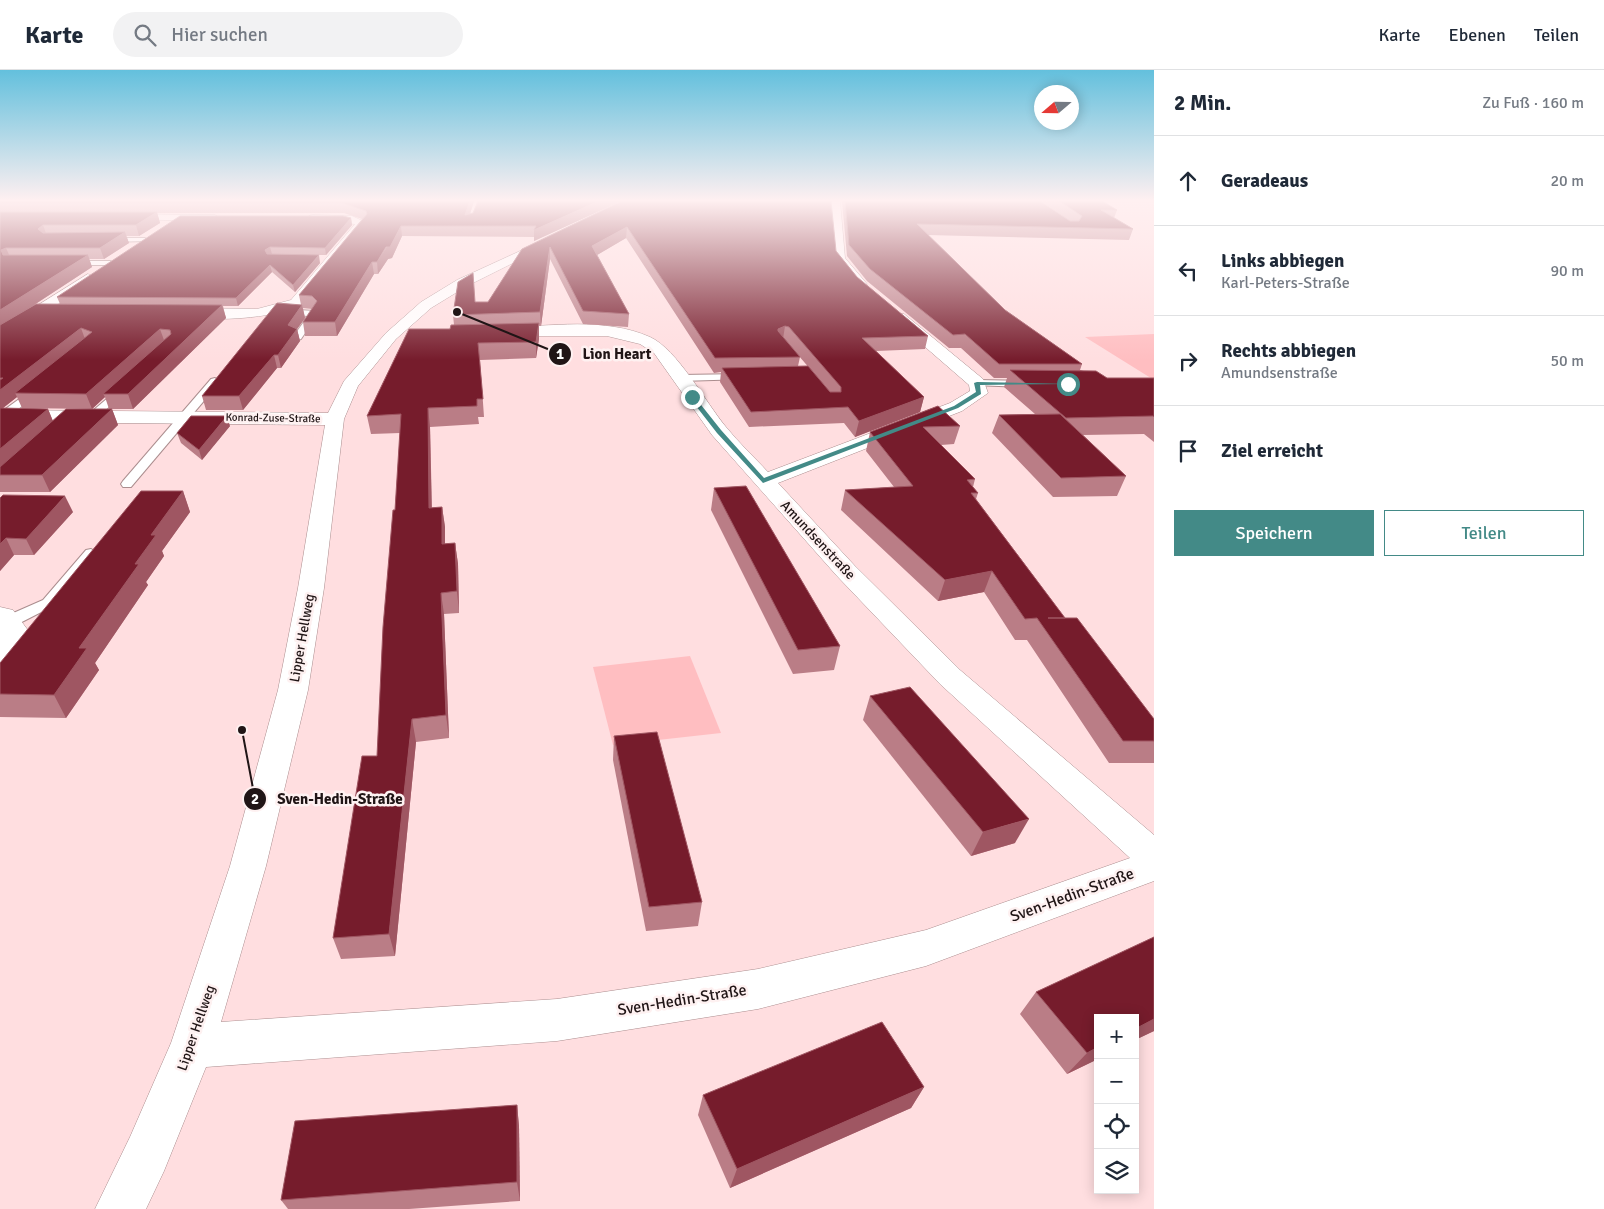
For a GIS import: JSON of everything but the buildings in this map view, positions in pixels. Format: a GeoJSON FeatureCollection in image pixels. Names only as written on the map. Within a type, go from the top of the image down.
{"type":"FeatureCollection","features":[{"type":"Feature","properties":{"kind":"street"},"geometry":{"type":"LineString","coordinates":[[1,335],[123,254]]}},
{"type":"Feature","properties":{"kind":"street"},"geometry":{"type":"LineString","coordinates":[[177,312],[273,310],[296,303],[331,254]]}},
{"type":"Feature","properties":{"kind":"street","name":"Lipper Hellweg"},"geometry":{"type":"LineString","coordinates":[[120,1209],[147,1154],[192,1046],[248,866],[293,690],[311,588],[336,419],[350,385],[391,336],[426,305],[462,283],[522,254]]}},
{"type":"Feature","properties":{"kind":"street"},"geometry":{"type":"LineString","coordinates":[[763,481],[956,407],[979,393],[977,383],[861,285],[839,258],[839,254]]}},
{"type":"Feature","properties":{"kind":"street"},"geometry":{"type":"LineString","coordinates":[[38,311],[58,311]]}},
{"type":"Feature","properties":{"kind":"street","name":"Amundsenstraße"},"geometry":{"type":"LineString","coordinates":[[477,334],[592,331],[632,335],[651,343],[660,350],[708,419],[846,571],[950,677],[1154,857]]}},
{"type":"Feature","properties":{"kind":"street"},"geometry":{"type":"LineString","coordinates":[[391,336],[421,335]]}},
{"type":"Feature","properties":{"kind":"street","name":"Konrad-Zuse-Straße"},"geometry":{"type":"LineString","coordinates":[[2,416],[336,419]]}},
{"type":"Feature","properties":{"kind":"street"},"geometry":{"type":"LineString","coordinates":[[0,655],[6,648],[13,629],[4,618]]}},
{"type":"Feature","properties":{"kind":"street","name":"Sven-Hedin-Straße"},"geometry":{"type":"LineString","coordinates":[[192,1046],[557,1020],[758,988],[926,948],[1154,865]]}},
{"type":"Feature","properties":{"kind":"lane"},"geometry":{"type":"LineString","coordinates":[[61,263],[110,263]]}},
{"type":"Feature","properties":{"kind":"lane"},"geometry":{"type":"LineString","coordinates":[[273,310],[314,314],[298,337]]}},
{"type":"Feature","properties":{"kind":"lane"},"geometry":{"type":"LineString","coordinates":[[127,484],[225,369]]}},
{"type":"Feature","properties":{"kind":"lane"},"geometry":{"type":"LineString","coordinates":[[680,378],[759,376]]}},
{"type":"Feature","properties":{"kind":"lane"},"geometry":{"type":"LineString","coordinates":[[92,416],[134,378]]}},
{"type":"Feature","properties":{"kind":"lane"},"geometry":{"type":"LineString","coordinates":[[2,416],[47,380]]}},
{"type":"Feature","properties":{"kind":"lane"},"geometry":{"type":"LineString","coordinates":[[977,383],[1034,384]]}},
{"type":"Feature","properties":{"kind":"lane"},"geometry":{"type":"LineString","coordinates":[[59,429],[74,416]]}},
{"type":"Feature","properties":{"kind":"lane"},"geometry":{"type":"LineString","coordinates":[[4,618],[48,603],[95,549]]}},
{"type":"Feature","properties":{"kind":"shaded area"},"geometry":{"type":"Polygon","coordinates":[[[1154,334],[1154,380],[1085,337],[1154,334]]]}},
{"type":"Feature","properties":{"kind":"shaded area"},"geometry":{"type":"Polygon","coordinates":[[[690,656],[721,733],[613,745],[593,667],[690,656]]]}},
{"type":"Feature","properties":{"kind":"place","name":"Lion Heart"},"geometry":{"type":"Point","coordinates":[457,312]}},
{"type":"Feature","properties":{"kind":"place","name":"Sven-Hedin-Straße"},"geometry":{"type":"Point","coordinates":[242,730]}},
{"type":"Feature","properties":{"kind":"route"},"geometry":{"type":"LineString","coordinates":[[692,397],[763,481],[956,407],[973,399],[979,393],[977,383],[1068,384]]}}]}
